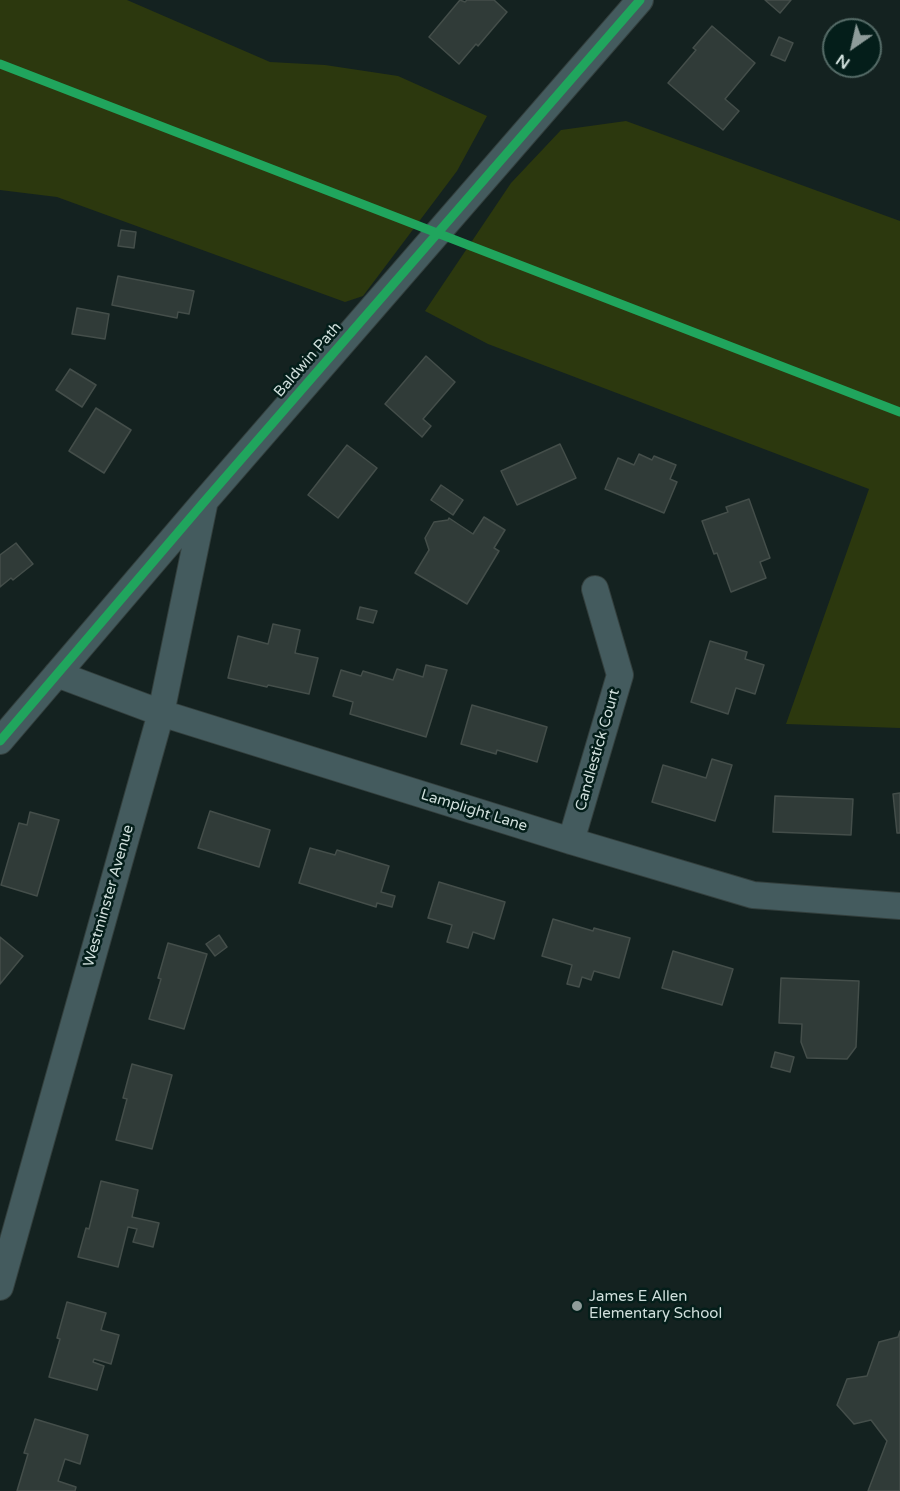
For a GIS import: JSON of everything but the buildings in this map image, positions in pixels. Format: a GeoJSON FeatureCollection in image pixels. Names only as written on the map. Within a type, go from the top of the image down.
{"type":"FeatureCollection","features":[{"type":"Feature","properties":{"kind":"street","name":"Baldwin Path"},"geometry":{"type":"LineString","coordinates":[[0,741],[639,0]]}},
{"type":"Feature","properties":{"kind":"street","name":"Westminster Avenue"},"geometry":{"type":"LineString","coordinates":[[0,1287],[160,713],[204,502]]}},
{"type":"Feature","properties":{"kind":"street","name":"Candlestick Court"},"geometry":{"type":"LineString","coordinates":[[571,841],[620,675],[595,589]]}},
{"type":"Feature","properties":{"kind":"street","name":"Lamplight Lane"},"geometry":{"type":"LineString","coordinates":[[57,674],[160,713],[753,895],[900,906]]}},
{"type":"Feature","properties":{"kind":"green space"},"geometry":{"type":"Polygon","coordinates":[[[0,0],[127,0],[270,62],[325,65],[398,76],[487,116],[457,171],[363,296],[345,302],[57,197],[0,190],[0,0]]]}},
{"type":"Feature","properties":{"kind":"green space"},"geometry":{"type":"Polygon","coordinates":[[[626,121],[900,221],[900,728],[786,724],[869,489],[488,344],[425,311],[511,183],[561,130],[626,121]]]}},
{"type":"Feature","properties":{"kind":"cycle path"},"geometry":{"type":"LineString","coordinates":[[0,741],[204,502],[640,0]]}},
{"type":"Feature","properties":{"kind":"cycle path"},"geometry":{"type":"LineString","coordinates":[[0,64],[900,412]]}},
{"type":"Feature","properties":{"kind":"place","name":"James E Allen Elementary School"},"geometry":{"type":"Point","coordinates":[577,1306]}}]}
